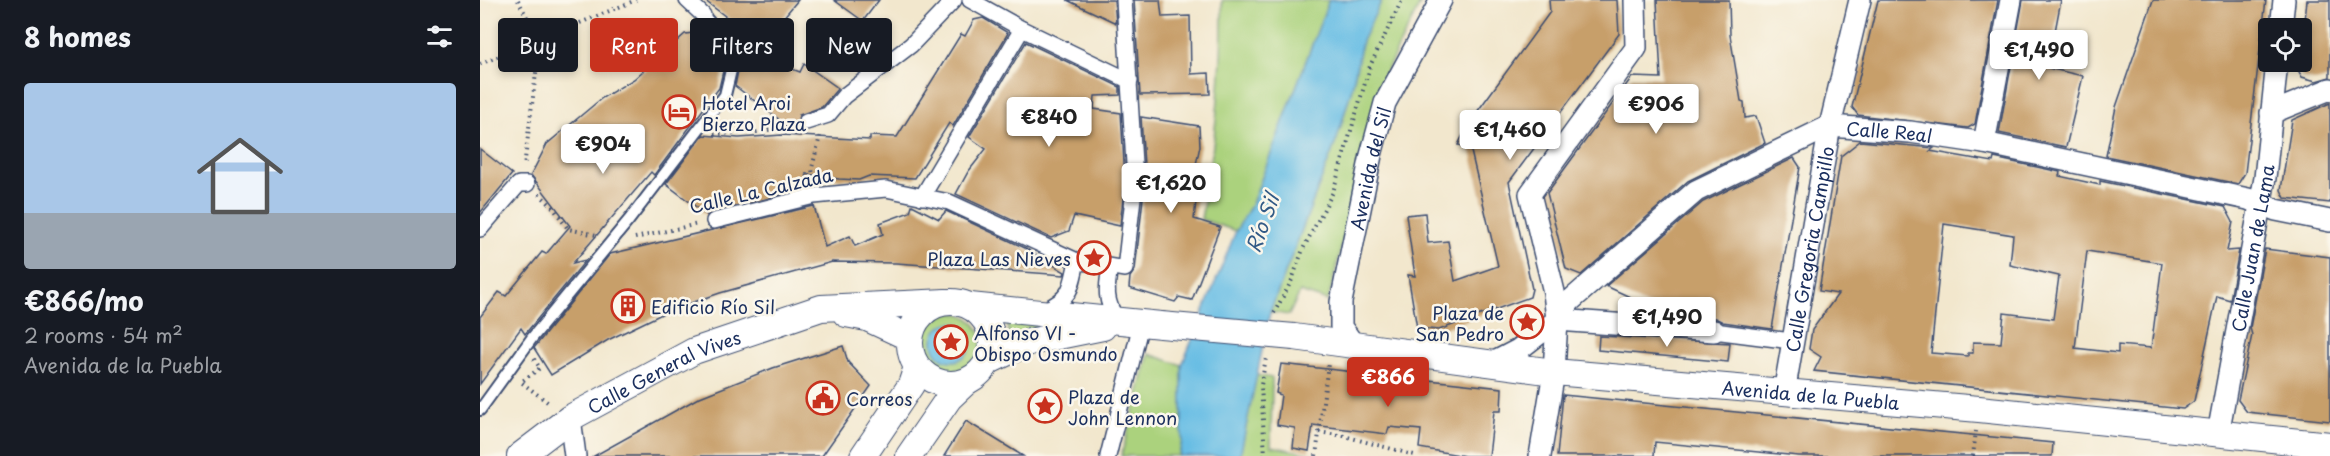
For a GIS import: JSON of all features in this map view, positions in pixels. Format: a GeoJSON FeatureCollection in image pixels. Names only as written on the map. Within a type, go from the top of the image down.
{"type":"FeatureCollection","features":[{"type":"Feature","properties":{"kind":"street"},"geometry":{"type":"LineString","coordinates":[[687,0],[703,15]]}},
{"type":"Feature","properties":{"kind":"street"},"geometry":{"type":"LineString","coordinates":[[806,122],[828,115],[844,96],[911,45],[954,0]]}},
{"type":"Feature","properties":{"kind":"street"},"geometry":{"type":"LineString","coordinates":[[970,0],[1022,29],[1130,81]]}},
{"type":"Feature","properties":{"kind":"street"},"geometry":{"type":"LineString","coordinates":[[1124,0],[1134,180],[1118,268],[1106,292],[1108,305],[1137,323]]}},
{"type":"Feature","properties":{"kind":"street","name":"Avenida del Sil"},"geometry":{"type":"LineString","coordinates":[[1342,344],[1341,302],[1371,155],[1385,103],[1441,0]]}},
{"type":"Feature","properties":{"kind":"street"},"geometry":{"type":"LineString","coordinates":[[1540,456],[1554,372],[1557,320],[1554,291],[1530,194],[1636,48],[1635,0]]}},
{"type":"Feature","properties":{"kind":"street","name":"Calle Gregoria Campillo"},"geometry":{"type":"LineString","coordinates":[[1784,393],[1791,340],[1830,126],[1860,0]]}},
{"type":"Feature","properties":{"kind":"street"},"geometry":{"type":"LineString","coordinates":[[1984,143],[2011,0]]}},
{"type":"Feature","properties":{"kind":"street"},"geometry":{"type":"LineString","coordinates":[[2282,18],[2284,0]]}},
{"type":"Feature","properties":{"kind":"street"},"geometry":{"type":"LineString","coordinates":[[922,197],[1022,29]]}},
{"type":"Feature","properties":{"kind":"street","name":"Calle Juan de Lama"},"geometry":{"type":"LineString","coordinates":[[2218,439],[2220,411],[2260,205],[2276,72]]}},
{"type":"Feature","properties":{"kind":"street"},"geometry":{"type":"LineString","coordinates":[[2271,114],[2330,90]]}},
{"type":"Feature","properties":{"kind":"street","name":"Calle Real"},"geometry":{"type":"LineString","coordinates":[[1557,320],[1570,301],[1696,191],[1830,126],[1910,132],[1984,143],[2248,198],[2260,205],[2330,221]]}},
{"type":"Feature","properties":{"kind":"street"},"geometry":{"type":"LineString","coordinates":[[480,229],[519,184],[527,184]]}},
{"type":"Feature","properties":{"kind":"street","name":"Calle La Calzada"},"geometry":{"type":"LineString","coordinates":[[714,221],[814,196],[886,189],[949,202],[1077,261],[1118,268]]}},
{"type":"Feature","properties":{"kind":"street"},"geometry":{"type":"LineString","coordinates":[[1040,312],[1062,302],[1072,286],[1077,261]]}},
{"type":"Feature","properties":{"kind":"street"},"geometry":{"type":"LineString","coordinates":[[909,456],[949,398],[966,382],[979,375],[989,361],[993,339],[983,316],[958,304],[923,313],[916,321],[910,338],[911,353],[917,368],[936,382],[950,385],[966,382]]}},
{"type":"Feature","properties":{"kind":"street","name":"Calle General Vives"},"geometry":{"type":"LineString","coordinates":[[520,456],[570,418],[694,351],[821,308],[958,304],[1294,337]]}},
{"type":"Feature","properties":{"kind":"street"},"geometry":{"type":"LineString","coordinates":[[821,308],[867,318],[910,338]]}},
{"type":"Feature","properties":{"kind":"street"},"geometry":{"type":"LineString","coordinates":[[1491,364],[1518,350],[1557,320],[1714,331],[1791,340]]}},
{"type":"Feature","properties":{"kind":"street"},"geometry":{"type":"LineString","coordinates":[[989,361],[1029,342],[1137,323]]}},
{"type":"Feature","properties":{"kind":"street"},"geometry":{"type":"LineString","coordinates":[[1108,456],[1137,323]]}},
{"type":"Feature","properties":{"kind":"street","name":"Avenida de la Puebla"},"geometry":{"type":"LineString","coordinates":[[1294,337],[1554,372],[1784,393],[2218,439],[2330,445]]}},
{"type":"Feature","properties":{"kind":"street"},"geometry":{"type":"LineString","coordinates":[[864,456],[911,386],[917,368]]}},
{"type":"Feature","properties":{"kind":"street"},"geometry":{"type":"LineString","coordinates":[[570,418],[575,456]]}},
{"type":"Feature","properties":{"kind":"street"},"geometry":{"type":"LineString","coordinates":[[2218,439],[2244,447],[2247,456]]}},
{"type":"Feature","properties":{"kind":"lane"},"geometry":{"type":"LineString","coordinates":[[480,410],[526,346],[699,131],[725,95],[732,66],[714,27],[703,15]]}},
{"type":"Feature","properties":{"kind":"path"},"geometry":{"type":"LineString","coordinates":[[518,0],[527,18]]}},
{"type":"Feature","properties":{"kind":"path"},"geometry":{"type":"LineString","coordinates":[[578,25],[636,0]]}},
{"type":"Feature","properties":{"kind":"path"},"geometry":{"type":"LineString","coordinates":[[1292,280],[1303,249],[1333,192],[1370,66],[1402,0]]}},
{"type":"Feature","properties":{"kind":"path"},"geometry":{"type":"LineString","coordinates":[[480,64],[498,57]]}},
{"type":"Feature","properties":{"kind":"path"},"geometry":{"type":"LineString","coordinates":[[536,72],[523,180],[552,206],[568,229],[611,241]]}},
{"type":"Feature","properties":{"kind":"path"},"geometry":{"type":"LineString","coordinates":[[699,131],[716,134],[748,133],[806,122],[821,129],[812,168],[814,196]]}},
{"type":"Feature","properties":{"kind":"path","name":"Calle La Calzada"},"geometry":{"type":"LineString","coordinates":[[611,241],[714,221]]}},
{"type":"Feature","properties":{"kind":"path"},"geometry":{"type":"LineString","coordinates":[[1316,454],[1319,432],[1342,344]]}},
{"type":"Feature","properties":{"kind":"path"},"geometry":{"type":"LineString","coordinates":[[526,346],[540,368],[521,382],[570,418]]}},
{"type":"Feature","properties":{"kind":"path"},"geometry":{"type":"LineString","coordinates":[[1261,385],[1265,456]]}},
{"type":"Feature","properties":{"kind":"path"},"geometry":{"type":"LineString","coordinates":[[1319,432],[1344,436],[1418,456]]}},
{"type":"Feature","properties":{"kind":"green space"},"geometry":{"type":"Polygon","coordinates":[[[1222,0],[1329,0],[1252,204],[1236,231],[1201,219],[1217,110],[1222,0]]]}},
{"type":"Feature","properties":{"kind":"green space"},"geometry":{"type":"Polygon","coordinates":[[[1382,0],[1422,0],[1383,78],[1328,301],[1300,292],[1289,315],[1270,312],[1337,139],[1352,88],[1362,41],[1382,0]]]}},
{"type":"Feature","properties":{"kind":"green space"},"geometry":{"type":"Polygon","coordinates":[[[946,313],[958,313],[973,321],[981,336],[981,348],[973,363],[958,371],[946,371],[931,363],[923,348],[923,336],[931,321],[946,313]]]}},
{"type":"Feature","properties":{"kind":"green space"},"geometry":{"type":"Polygon","coordinates":[[[1006,318],[1069,325],[1011,343],[1006,318]]]}},
{"type":"Feature","properties":{"kind":"green space"},"geometry":{"type":"Polygon","coordinates":[[[1149,354],[1182,365],[1182,441],[1179,456],[1121,456],[1149,354]]]}},
{"type":"Feature","properties":{"kind":"green space"},"geometry":{"type":"Polygon","coordinates":[[[1256,375],[1272,378],[1271,446],[1319,456],[1240,456],[1256,375]]]}},
{"type":"Feature","properties":{"kind":"water","name":"Río Sil"},"geometry":{"type":"Polygon","coordinates":[[[1329,0],[1382,0],[1362,41],[1352,88],[1337,139],[1270,312],[1240,456],[1179,456],[1182,441],[1182,365],[1236,231],[1252,204],[1329,0]]]}},
{"type":"Feature","properties":{"kind":"water"},"geometry":{"type":"Polygon","coordinates":[[[952,323],[966,328],[971,342],[966,356],[952,361],[938,356],[933,342],[938,328],[952,323]]]}},
{"type":"Feature","properties":{"kind":"building"},"geometry":{"type":"Polygon","coordinates":[[[704,0],[798,0],[783,18],[728,18],[704,0]]]}},
{"type":"Feature","properties":{"kind":"building"},"geometry":{"type":"Polygon","coordinates":[[[834,0],[879,0],[865,18],[859,18],[834,0]]]}},
{"type":"Feature","properties":{"kind":"building"},"geometry":{"type":"Polygon","coordinates":[[[1067,0],[1114,0],[1116,23],[1067,0]]]}},
{"type":"Feature","properties":{"kind":"building"},"geometry":{"type":"Polygon","coordinates":[[[1134,0],[1160,0],[1162,17],[1190,16],[1191,74],[1209,73],[1210,94],[1140,95],[1134,0]]]}},
{"type":"Feature","properties":{"kind":"building"},"geometry":{"type":"Polygon","coordinates":[[[1549,0],[1617,0],[1619,34],[1509,182],[1532,289],[1530,297],[1439,330],[1417,328],[1408,275],[1415,276],[1406,215],[1425,213],[1428,243],[1448,241],[1455,281],[1498,266],[1470,147],[1458,145],[1469,123],[1550,12],[1549,0]]]}},
{"type":"Feature","properties":{"kind":"building"},"geometry":{"type":"Polygon","coordinates":[[[1657,0],[1729,0],[1730,35],[1741,101],[1744,102],[1745,118],[1756,116],[1765,143],[1688,181],[1581,275],[1566,269],[1547,193],[1632,77],[1661,78],[1657,0]]]}},
{"type":"Feature","properties":{"kind":"building"},"geometry":{"type":"Polygon","coordinates":[[[1878,0],[1998,0],[1975,124],[1968,128],[1858,115],[1852,107],[1878,0]]]}},
{"type":"Feature","properties":{"kind":"building"},"geometry":{"type":"Polygon","coordinates":[[[2023,0],[2061,0],[2048,68],[2083,76],[2066,147],[1999,133],[2023,0]]]}},
{"type":"Feature","properties":{"kind":"building"},"geometry":{"type":"Polygon","coordinates":[[[2153,0],[2266,0],[2264,18],[2258,18],[2258,66],[2245,173],[2238,184],[2106,156],[2116,107],[2153,0]]]}},
{"type":"Feature","properties":{"kind":"building"},"geometry":{"type":"Polygon","coordinates":[[[2307,0],[2330,0],[2330,77],[2316,81],[2302,77],[2299,72],[2312,72],[2312,18],[2305,18],[2307,0]]]}},
{"type":"Feature","properties":{"kind":"building"},"geometry":{"type":"Polygon","coordinates":[[[983,18],[1008,33],[953,126],[949,123],[915,178],[869,176],[859,180],[806,174],[810,187],[707,215],[666,184],[703,135],[739,138],[782,135],[870,140],[870,136],[897,137],[961,34],[965,36],[974,20],[983,18]]]}},
{"type":"Feature","properties":{"kind":"building"},"geometry":{"type":"Polygon","coordinates":[[[690,33],[690,72],[723,72],[719,88],[654,175],[651,172],[573,263],[586,260],[525,334],[521,328],[480,384],[480,317],[499,292],[506,296],[542,252],[546,254],[570,226],[531,175],[547,144],[602,98],[642,72],[678,72],[678,40],[685,34],[690,33]]]}},
{"type":"Feature","properties":{"kind":"building"},"geometry":{"type":"Polygon","coordinates":[[[1026,42],[1120,87],[1120,95],[1095,96],[1094,109],[1121,113],[1125,180],[1120,226],[1074,216],[1069,231],[1051,238],[956,194],[968,172],[986,149],[969,137],[1026,42]]]}},
{"type":"Feature","properties":{"kind":"building"},"geometry":{"type":"Polygon","coordinates":[[[804,64],[806,72],[815,72],[838,88],[822,107],[799,115],[797,124],[801,130],[797,133],[735,86],[738,72],[794,72],[794,70],[800,72],[804,64]]]}},
{"type":"Feature","properties":{"kind":"building"},"geometry":{"type":"Polygon","coordinates":[[[2330,103],[2330,203],[2285,198],[2281,190],[2292,120],[2330,103]]]}},
{"type":"Feature","properties":{"kind":"building"},"geometry":{"type":"Polygon","coordinates":[[[1141,117],[1199,126],[1200,146],[1192,183],[1198,185],[1194,219],[1220,227],[1192,300],[1179,297],[1175,302],[1129,288],[1130,277],[1135,270],[1145,181],[1141,117]]]}},
{"type":"Feature","properties":{"kind":"building"},"geometry":{"type":"Polygon","coordinates":[[[1860,141],[1934,148],[1930,151],[1993,162],[1994,158],[2060,172],[2059,176],[2100,185],[2100,181],[2225,207],[2233,222],[2227,251],[2239,250],[2230,300],[2217,296],[2194,401],[2183,409],[1814,371],[1821,357],[1809,349],[1812,330],[1838,294],[1819,291],[1841,156],[1860,141]],[[1944,224],[1931,353],[1968,356],[1968,353],[1973,353],[1973,342],[2001,343],[2004,313],[2053,319],[2059,276],[2010,265],[2013,235],[1944,224]],[[2087,251],[2075,348],[2118,353],[2118,345],[2151,348],[2162,263],[2087,251]]]}},
{"type":"Feature","properties":{"kind":"building"},"geometry":{"type":"Polygon","coordinates":[[[480,149],[512,174],[480,213],[480,149]]]}},
{"type":"Feature","properties":{"kind":"building"},"geometry":{"type":"Polygon","coordinates":[[[1794,158],[1800,167],[1772,329],[1723,322],[1715,318],[1669,315],[1606,286],[1703,202],[1794,158]]]}},
{"type":"Feature","properties":{"kind":"building"},"geometry":{"type":"Polygon","coordinates":[[[912,205],[939,219],[946,211],[1025,248],[1065,272],[1064,275],[896,263],[832,262],[720,293],[668,311],[608,340],[551,375],[534,348],[610,254],[814,206],[825,247],[850,236],[855,246],[883,234],[880,223],[910,212],[912,205]]]}},
{"type":"Feature","properties":{"kind":"building"},"geometry":{"type":"Polygon","coordinates":[[[2265,249],[2330,257],[2330,421],[2247,412],[2238,400],[2252,335],[2250,328],[2265,249]]]}},
{"type":"Feature","properties":{"kind":"building"},"geometry":{"type":"Polygon","coordinates":[[[1599,336],[1730,343],[1728,362],[1598,350],[1599,336]]]}},
{"type":"Feature","properties":{"kind":"building"},"geometry":{"type":"Polygon","coordinates":[[[843,346],[848,362],[871,386],[822,456],[594,456],[700,397],[773,368],[843,346]]]}},
{"type":"Feature","properties":{"kind":"building"},"geometry":{"type":"Polygon","coordinates":[[[1281,364],[1502,388],[1501,411],[1494,411],[1489,456],[1465,456],[1419,448],[1421,430],[1389,427],[1387,434],[1313,425],[1309,451],[1293,448],[1295,428],[1277,425],[1281,395],[1276,393],[1281,364]]]}},
{"type":"Feature","properties":{"kind":"building"},"geometry":{"type":"Polygon","coordinates":[[[1563,395],[2053,443],[2052,456],[1799,456],[1655,442],[1654,456],[1557,456],[1563,395]]]}},
{"type":"Feature","properties":{"kind":"building"},"geometry":{"type":"Polygon","coordinates":[[[966,421],[1023,456],[944,456],[966,421]]]}},
{"type":"Feature","properties":{"kind":"place","name":"Hotel Aroi Bierzo Plaza"},"geometry":{"type":"Point","coordinates":[679,112]}},
{"type":"Feature","properties":{"kind":"place","name":"Plaza Las Nieves"},"geometry":{"type":"Point","coordinates":[1094,258]}},
{"type":"Feature","properties":{"kind":"place","name":"Edificio Río Sil"},"geometry":{"type":"Point","coordinates":[628,306]}},
{"type":"Feature","properties":{"kind":"place","name":"Plaza de San Pedro"},"geometry":{"type":"Point","coordinates":[1527,322]}},
{"type":"Feature","properties":{"kind":"place","name":"Alfonso VI - Obispo Osmundo"},"geometry":{"type":"Point","coordinates":[951,342]}},
{"type":"Feature","properties":{"kind":"place","name":"Correos"},"geometry":{"type":"Point","coordinates":[823,398]}},
{"type":"Feature","properties":{"kind":"place","name":"Plaza de John Lennon"},"geometry":{"type":"Point","coordinates":[1045,406]}}]}
